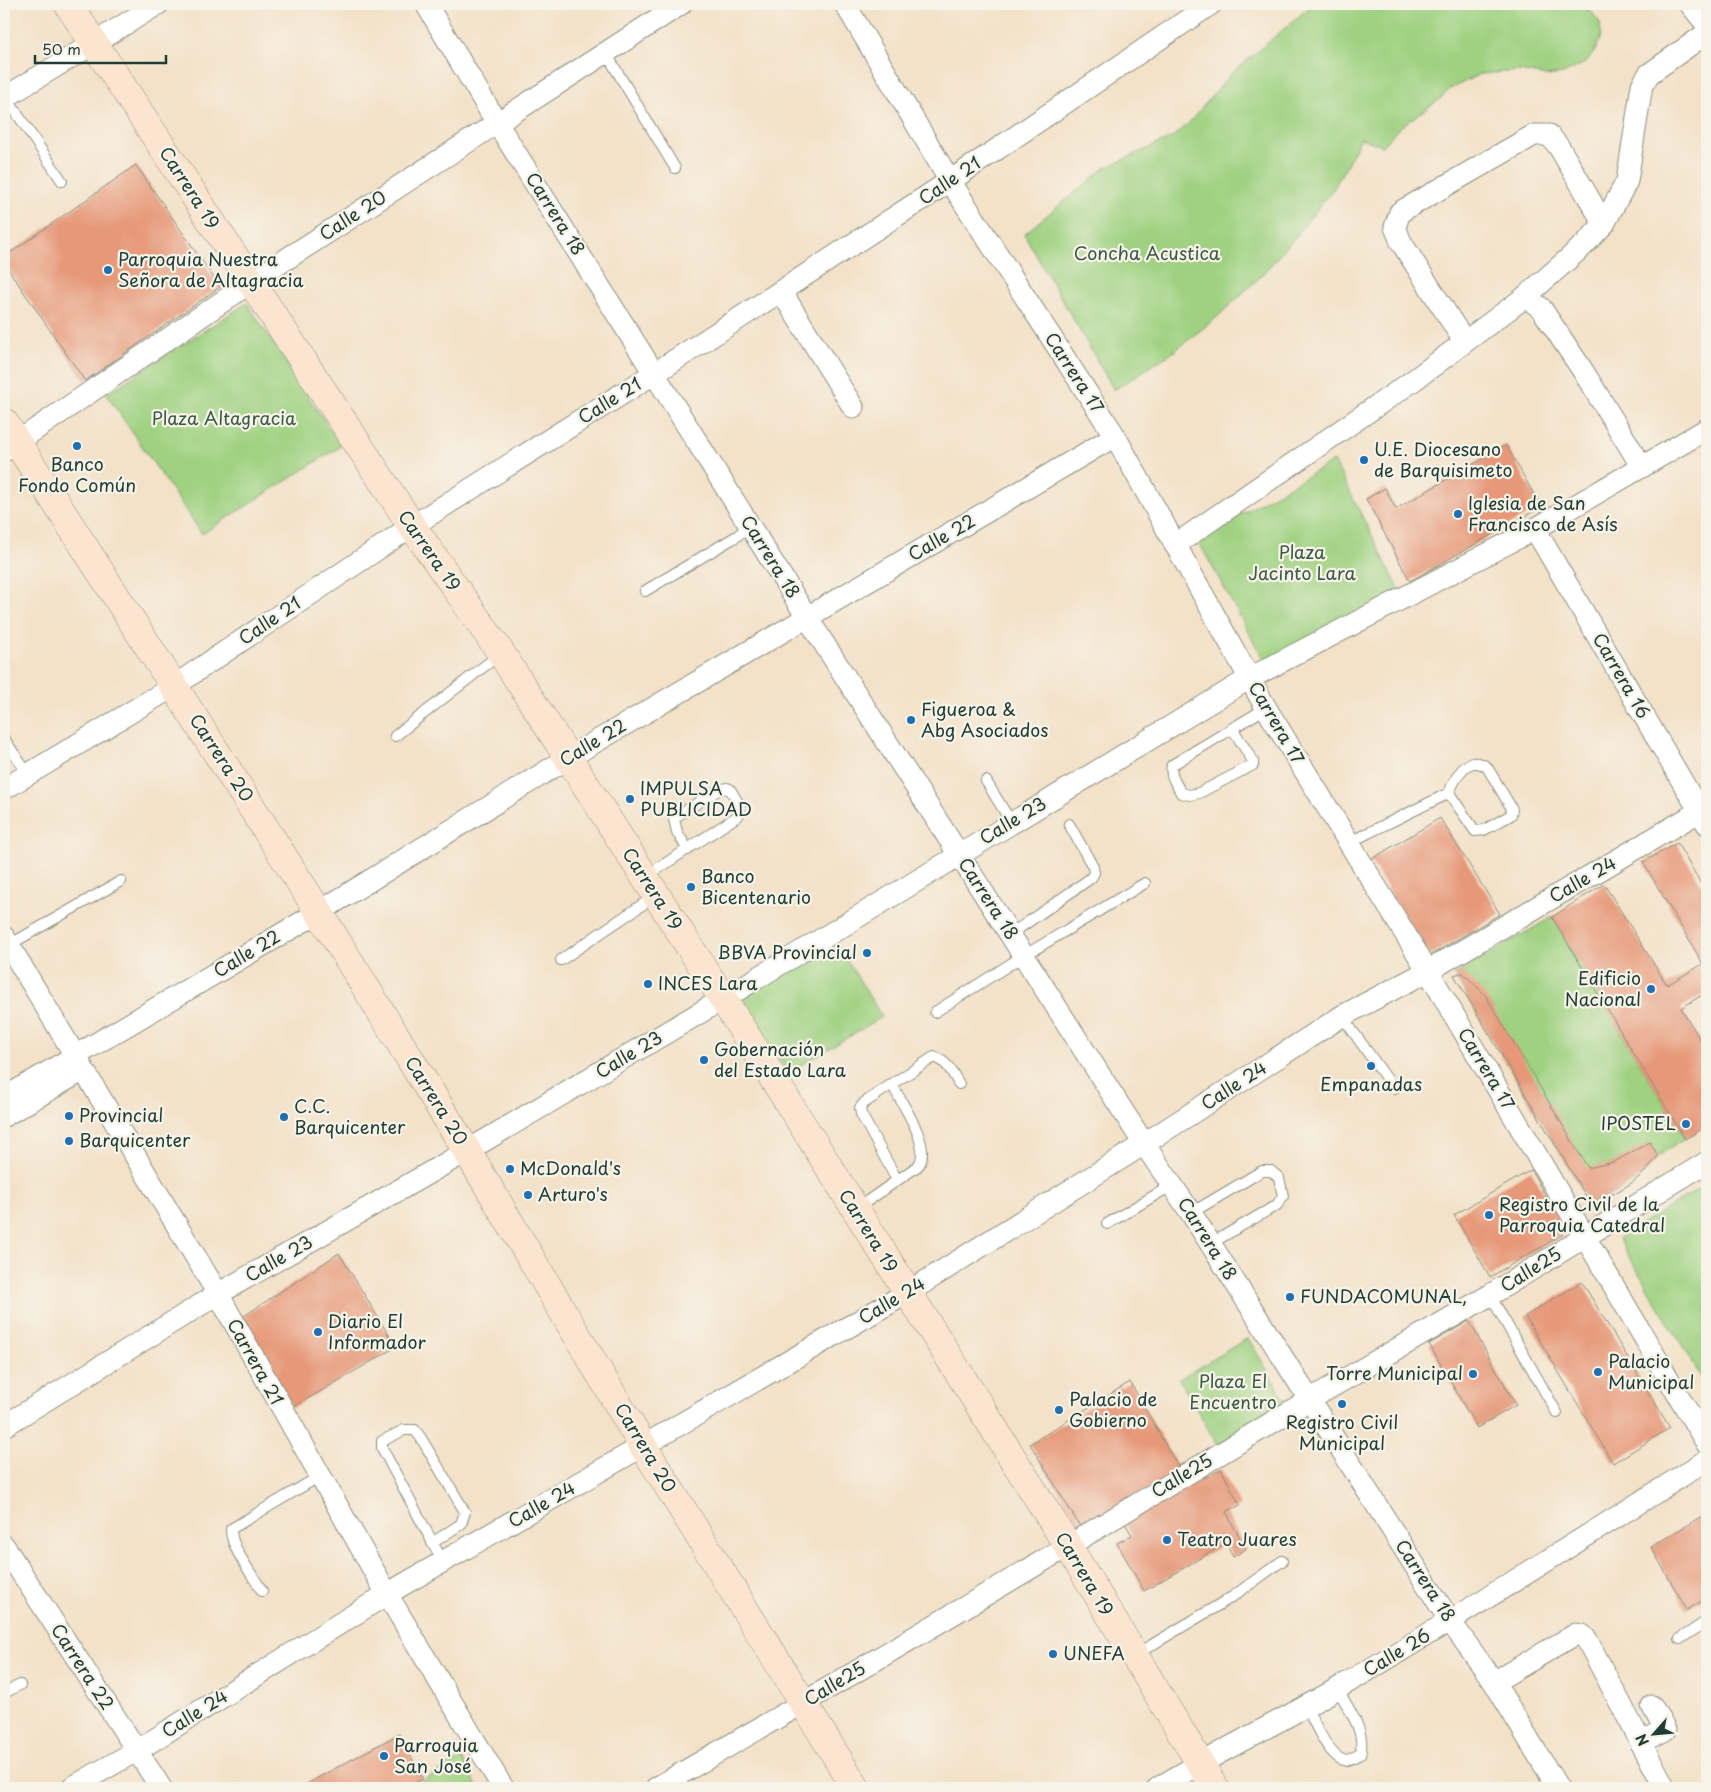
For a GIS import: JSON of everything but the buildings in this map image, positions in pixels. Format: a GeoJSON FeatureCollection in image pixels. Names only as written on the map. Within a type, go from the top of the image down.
{"type":"FeatureCollection","features":[{"type":"Feature","properties":{"kind":"street","name":"Carrera 19"},"geometry":{"type":"LineString","coordinates":[[68,4],[412,526],[501,653],[723,999],[1068,1546],[1215,1788]]}},
{"type":"Feature","properties":{"kind":"street"},"geometry":{"type":"LineString","coordinates":[[5,98],[158,4]]}},
{"type":"Feature","properties":{"kind":"street","name":"Carrera 18"},"geometry":{"type":"LineString","coordinates":[[426,4],[497,123],[807,617],[1144,1144],[1191,1214],[1450,1622],[1494,1682],[1558,1788]]}},
{"type":"Feature","properties":{"kind":"street","name":"Calle 20"},"geometry":{"type":"LineString","coordinates":[[8,438],[681,4]]}},
{"type":"Feature","properties":{"kind":"street","name":"Carrera 17"},"geometry":{"type":"LineString","coordinates":[[845,4],[950,181],[1115,436],[1266,708],[1428,970],[1707,1444]]}},
{"type":"Feature","properties":{"kind":"street","name":"Calle 21"},"geometry":{"type":"LineString","coordinates":[[4,789],[174,686],[412,526],[655,373],[950,181],[1187,10],[1211,4]]}},
{"type":"Feature","properties":{"kind":"street"},"geometry":{"type":"LineString","coordinates":[[1690,4],[1707,25]]}},
{"type":"Feature","properties":{"kind":"street"},"geometry":{"type":"LineString","coordinates":[[1175,545],[1414,380],[1525,297],[1584,246],[1604,224],[1627,181],[1642,85],[1649,74],[1707,33]]}},
{"type":"Feature","properties":{"kind":"street"},"geometry":{"type":"LineString","coordinates":[[1464,342],[1401,242],[1395,227],[1400,212],[1534,135],[1549,135],[1559,146],[1604,224]]}},
{"type":"Feature","properties":{"kind":"street"},"geometry":{"type":"LineString","coordinates":[[781,291],[853,407]]}},
{"type":"Feature","properties":{"kind":"street"},"geometry":{"type":"LineString","coordinates":[[1525,297],[1541,308],[1583,371],[1642,467]]}},
{"type":"Feature","properties":{"kind":"street","name":"Calle 23"},"geometry":{"type":"LineString","coordinates":[[4,1426],[218,1294],[467,1151],[723,999],[1250,678],[1535,529],[1707,429]]}},
{"type":"Feature","properties":{"kind":"street","name":"Calle 22"},"geometry":{"type":"LineString","coordinates":[[79,1064],[319,912],[568,758],[1115,436]]}},
{"type":"Feature","properties":{"kind":"street","name":"Carrera 20"},"geometry":{"type":"LineString","coordinates":[[8,438],[174,686],[319,912],[467,1151],[644,1446],[856,1788]]}},
{"type":"Feature","properties":{"kind":"street","name":"Carrera 16"},"geometry":{"type":"LineString","coordinates":[[1535,529],[1705,814]]}},
{"type":"Feature","properties":{"kind":"street","name":"Calle 24"},"geometry":{"type":"LineString","coordinates":[[71,1788],[136,1751],[387,1594],[907,1293],[1144,1144],[1342,1016],[1428,970],[1705,814]]}},
{"type":"Feature","properties":{"kind":"street","name":"Carrera 21"},"geometry":{"type":"LineString","coordinates":[[6,941],[218,1294],[387,1594],[503,1788]]}},
{"type":"Feature","properties":{"kind":"street"},"geometry":{"type":"LineString","coordinates":[[4,1098],[79,1064]]}},
{"type":"Feature","properties":{"kind":"street"},"geometry":{"type":"LineString","coordinates":[[4,1116],[79,1064]]}},
{"type":"Feature","properties":{"kind":"street","name":"Calle25"},"geometry":{"type":"LineString","coordinates":[[656,1788],[803,1704],[1309,1400],[1490,1295],[1707,1162]]}},
{"type":"Feature","properties":{"kind":"street","name":"Calle 26"},"geometry":{"type":"LineString","coordinates":[[1158,1788],[1199,1763],[1306,1706],[1450,1622],[1707,1460]]}},
{"type":"Feature","properties":{"kind":"street","name":"Carrera 22"},"geometry":{"type":"LineString","coordinates":[[4,1546],[161,1788]]}},
{"type":"Feature","properties":{"kind":"street"},"geometry":{"type":"LineString","coordinates":[[1494,1682],[1576,1634],[1582,1635],[1587,1640],[1665,1788]]}},
{"type":"Feature","properties":{"kind":"street"},"geometry":{"type":"LineString","coordinates":[[1641,1743],[1669,1738],[1652,1706]]}},
{"type":"Feature","properties":{"kind":"lane"},"geometry":{"type":"LineString","coordinates":[[606,53],[675,168]]}},
{"type":"Feature","properties":{"kind":"lane"},"geometry":{"type":"LineString","coordinates":[[5,98],[62,181]]}},
{"type":"Feature","properties":{"kind":"lane"},"geometry":{"type":"LineString","coordinates":[[645,591],[737,536],[750,525]]}},
{"type":"Feature","properties":{"kind":"lane"},"geometry":{"type":"LineString","coordinates":[[396,736],[501,653]]}},
{"type":"Feature","properties":{"kind":"lane"},"geometry":{"type":"LineString","coordinates":[[1232,728],[1253,761],[1253,765],[1190,796],[1182,793],[1170,769],[1172,765],[1232,728],[1266,708]]}},
{"type":"Feature","properties":{"kind":"lane"},"geometry":{"type":"LineString","coordinates":[[4,739],[28,774]]}},
{"type":"Feature","properties":{"kind":"lane"},"geometry":{"type":"LineString","coordinates":[[1348,843],[1449,793],[1463,768],[1476,763],[1481,763],[1487,767],[1512,809],[1511,815],[1484,830],[1475,831],[1449,793]]}},
{"type":"Feature","properties":{"kind":"lane"},"geometry":{"type":"LineString","coordinates":[[986,781],[1012,822]]}},
{"type":"Feature","properties":{"kind":"lane"},"geometry":{"type":"LineString","coordinates":[[561,960],[650,887],[688,850],[738,816],[740,806],[730,789],[718,790],[674,819],[677,832],[688,850]]}},
{"type":"Feature","properties":{"kind":"lane"},"geometry":{"type":"LineString","coordinates":[[1011,934],[1091,878],[1094,873],[1069,824]]}},
{"type":"Feature","properties":{"kind":"lane"},"geometry":{"type":"LineString","coordinates":[[6,941],[121,882]]}},
{"type":"Feature","properties":{"kind":"lane"},"geometry":{"type":"LineString","coordinates":[[935,1012],[1146,883]]}},
{"type":"Feature","properties":{"kind":"lane"},"geometry":{"type":"LineString","coordinates":[[1342,1016],[1394,1089]]}},
{"type":"Feature","properties":{"kind":"lane"},"geometry":{"type":"LineString","coordinates":[[897,1180],[861,1114],[860,1108],[892,1084],[934,1057],[941,1059],[948,1065],[959,1084]]}},
{"type":"Feature","properties":{"kind":"lane"},"geometry":{"type":"LineString","coordinates":[[855,1210],[921,1163],[921,1138],[892,1084]]}},
{"type":"Feature","properties":{"kind":"lane"},"geometry":{"type":"LineString","coordinates":[[1191,1214],[1262,1172],[1271,1171],[1280,1178],[1283,1196],[1277,1205],[1210,1244]]}},
{"type":"Feature","properties":{"kind":"lane"},"geometry":{"type":"LineString","coordinates":[[1107,1224],[1172,1185]]}},
{"type":"Feature","properties":{"kind":"lane"},"geometry":{"type":"LineString","coordinates":[[1490,1295],[1557,1413]]}},
{"type":"Feature","properties":{"kind":"lane"},"geometry":{"type":"LineString","coordinates":[[432,1543],[461,1524],[465,1512],[421,1438],[415,1430],[404,1430],[382,1441],[382,1448],[432,1543],[443,1562]]}},
{"type":"Feature","properties":{"kind":"lane"},"geometry":{"type":"LineString","coordinates":[[262,1591],[234,1544],[230,1535],[231,1529],[320,1476]]}},
{"type":"Feature","properties":{"kind":"lane"},"geometry":{"type":"LineString","coordinates":[[1134,1656],[1232,1597],[1282,1560]]}},
{"type":"Feature","properties":{"kind":"lane"},"geometry":{"type":"LineString","coordinates":[[1680,1639],[1707,1621]]}},
{"type":"Feature","properties":{"kind":"lane"},"geometry":{"type":"LineString","coordinates":[[4,1693],[20,1686]]}},
{"type":"Feature","properties":{"kind":"lane"},"geometry":{"type":"LineString","coordinates":[[1306,1706],[1332,1753],[1339,1759],[1345,1760],[1360,1754],[1362,1748],[1359,1730],[1337,1688]]}},
{"type":"Feature","properties":{"kind":"green space","name":"Concha Acustica"},"geometry":{"type":"Polygon","coordinates":[[[1313,4],[1579,4],[1591,11],[1600,23],[1601,36],[1596,49],[1587,62],[1563,74],[1546,76],[1519,71],[1480,74],[1450,89],[1440,99],[1400,127],[1382,146],[1361,138],[1334,188],[1292,241],[1258,279],[1216,318],[1173,352],[1114,390],[1024,234],[1105,168],[1173,137],[1188,124],[1230,75],[1313,4]]]}},
{"type":"Feature","properties":{"kind":"green space","name":"Plaza Altagracia"},"geometry":{"type":"Polygon","coordinates":[[[247,303],[341,446],[202,534],[106,394],[247,303]]]}},
{"type":"Feature","properties":{"kind":"green space","name":"Plaza Jacinto Lara"},"geometry":{"type":"Polygon","coordinates":[[[1334,461],[1401,593],[1266,664],[1197,539],[1334,461]]]}},
{"type":"Feature","properties":{"kind":"green space"},"geometry":{"type":"Polygon","coordinates":[[[1552,917],[1685,1139],[1658,1156],[1647,1170],[1633,1182],[1615,1193],[1590,1203],[1454,975],[1552,917]]]}},
{"type":"Feature","properties":{"kind":"green space"},"geometry":{"type":"Polygon","coordinates":[[[833,937],[882,1017],[788,1073],[739,993],[833,937]]]}},
{"type":"Feature","properties":{"kind":"green space"},"geometry":{"type":"Polygon","coordinates":[[[1707,1184],[1707,1387],[1618,1238],[1707,1184]]]}},
{"type":"Feature","properties":{"kind":"green space","name":"Plaza El Encuentro"},"geometry":{"type":"Polygon","coordinates":[[[1248,1338],[1288,1405],[1218,1446],[1179,1379],[1248,1338]]]}},
{"type":"Feature","properties":{"kind":"green space"},"geometry":{"type":"Polygon","coordinates":[[[462,1758],[478,1788],[411,1788],[462,1758]]]}},
{"type":"Feature","properties":{"kind":"place","name":"Parroquia Nuestra Señora de Altagracia"},"geometry":{"type":"Point","coordinates":[108,270]}},
{"type":"Feature","properties":{"kind":"place","name":"Banco Fondo Común"},"geometry":{"type":"Point","coordinates":[77,446]}},
{"type":"Feature","properties":{"kind":"place","name":"U.E. Diocesano de Barquisimeto"},"geometry":{"type":"Point","coordinates":[1364,460]}},
{"type":"Feature","properties":{"kind":"place","name":"Iglesia de San Francisco de Asís"},"geometry":{"type":"Point","coordinates":[1458,514]}},
{"type":"Feature","properties":{"kind":"place","name":"Figueroa & Abg Asociados"},"geometry":{"type":"Point","coordinates":[911,720]}},
{"type":"Feature","properties":{"kind":"place","name":"IMPULSA PUBLICIDAD"},"geometry":{"type":"Point","coordinates":[630,799]}},
{"type":"Feature","properties":{"kind":"place","name":"Banco Bicentenario"},"geometry":{"type":"Point","coordinates":[691,887]}},
{"type":"Feature","properties":{"kind":"place","name":"BBVA Provincial"},"geometry":{"type":"Point","coordinates":[867,953]}},
{"type":"Feature","properties":{"kind":"place","name":"INCES Lara"},"geometry":{"type":"Point","coordinates":[648,984]}},
{"type":"Feature","properties":{"kind":"place","name":"Edificio Nacional"},"geometry":{"type":"Point","coordinates":[1651,989]}},
{"type":"Feature","properties":{"kind":"place","name":"Gobernación del Estado Lara"},"geometry":{"type":"Point","coordinates":[704,1060]}},
{"type":"Feature","properties":{"kind":"place","name":"Empanadas"},"geometry":{"type":"Point","coordinates":[1371,1066]}},
{"type":"Feature","properties":{"kind":"place","name":"Provincial"},"geometry":{"type":"Point","coordinates":[69,1116]}},
{"type":"Feature","properties":{"kind":"place","name":"C.C. Barquicenter"},"geometry":{"type":"Point","coordinates":[284,1117]}},
{"type":"Feature","properties":{"kind":"place","name":"IPOSTEL"},"geometry":{"type":"Point","coordinates":[1686,1124]}},
{"type":"Feature","properties":{"kind":"place","name":"Barquicenter"},"geometry":{"type":"Point","coordinates":[69,1141]}},
{"type":"Feature","properties":{"kind":"place","name":"McDonald's"},"geometry":{"type":"Point","coordinates":[510,1169]}},
{"type":"Feature","properties":{"kind":"place","name":"Arturo's"},"geometry":{"type":"Point","coordinates":[528,1195]}},
{"type":"Feature","properties":{"kind":"place","name":"Registro Civil de la Parroquia Catedral"},"geometry":{"type":"Point","coordinates":[1489,1215]}},
{"type":"Feature","properties":{"kind":"place","name":"FUNDACOMUNAL,"},"geometry":{"type":"Point","coordinates":[1290,1297]}},
{"type":"Feature","properties":{"kind":"place","name":"Diario El Informador"},"geometry":{"type":"Point","coordinates":[318,1332]}},
{"type":"Feature","properties":{"kind":"place","name":"Palacio Municipal"},"geometry":{"type":"Point","coordinates":[1598,1372]}},
{"type":"Feature","properties":{"kind":"place","name":"Torre Municipal"},"geometry":{"type":"Point","coordinates":[1473,1374]}},
{"type":"Feature","properties":{"kind":"place","name":"Registro Civil Municipal"},"geometry":{"type":"Point","coordinates":[1342,1404]}},
{"type":"Feature","properties":{"kind":"place","name":"Palacio de Gobierno"},"geometry":{"type":"Point","coordinates":[1059,1410]}},
{"type":"Feature","properties":{"kind":"place","name":"Teatro Juares"},"geometry":{"type":"Point","coordinates":[1167,1540]}},
{"type":"Feature","properties":{"kind":"place","name":"UNEFA"},"geometry":{"type":"Point","coordinates":[1053,1654]}},
{"type":"Feature","properties":{"kind":"place","name":"Parroquia San José"},"geometry":{"type":"Point","coordinates":[384,1756]}}]}
